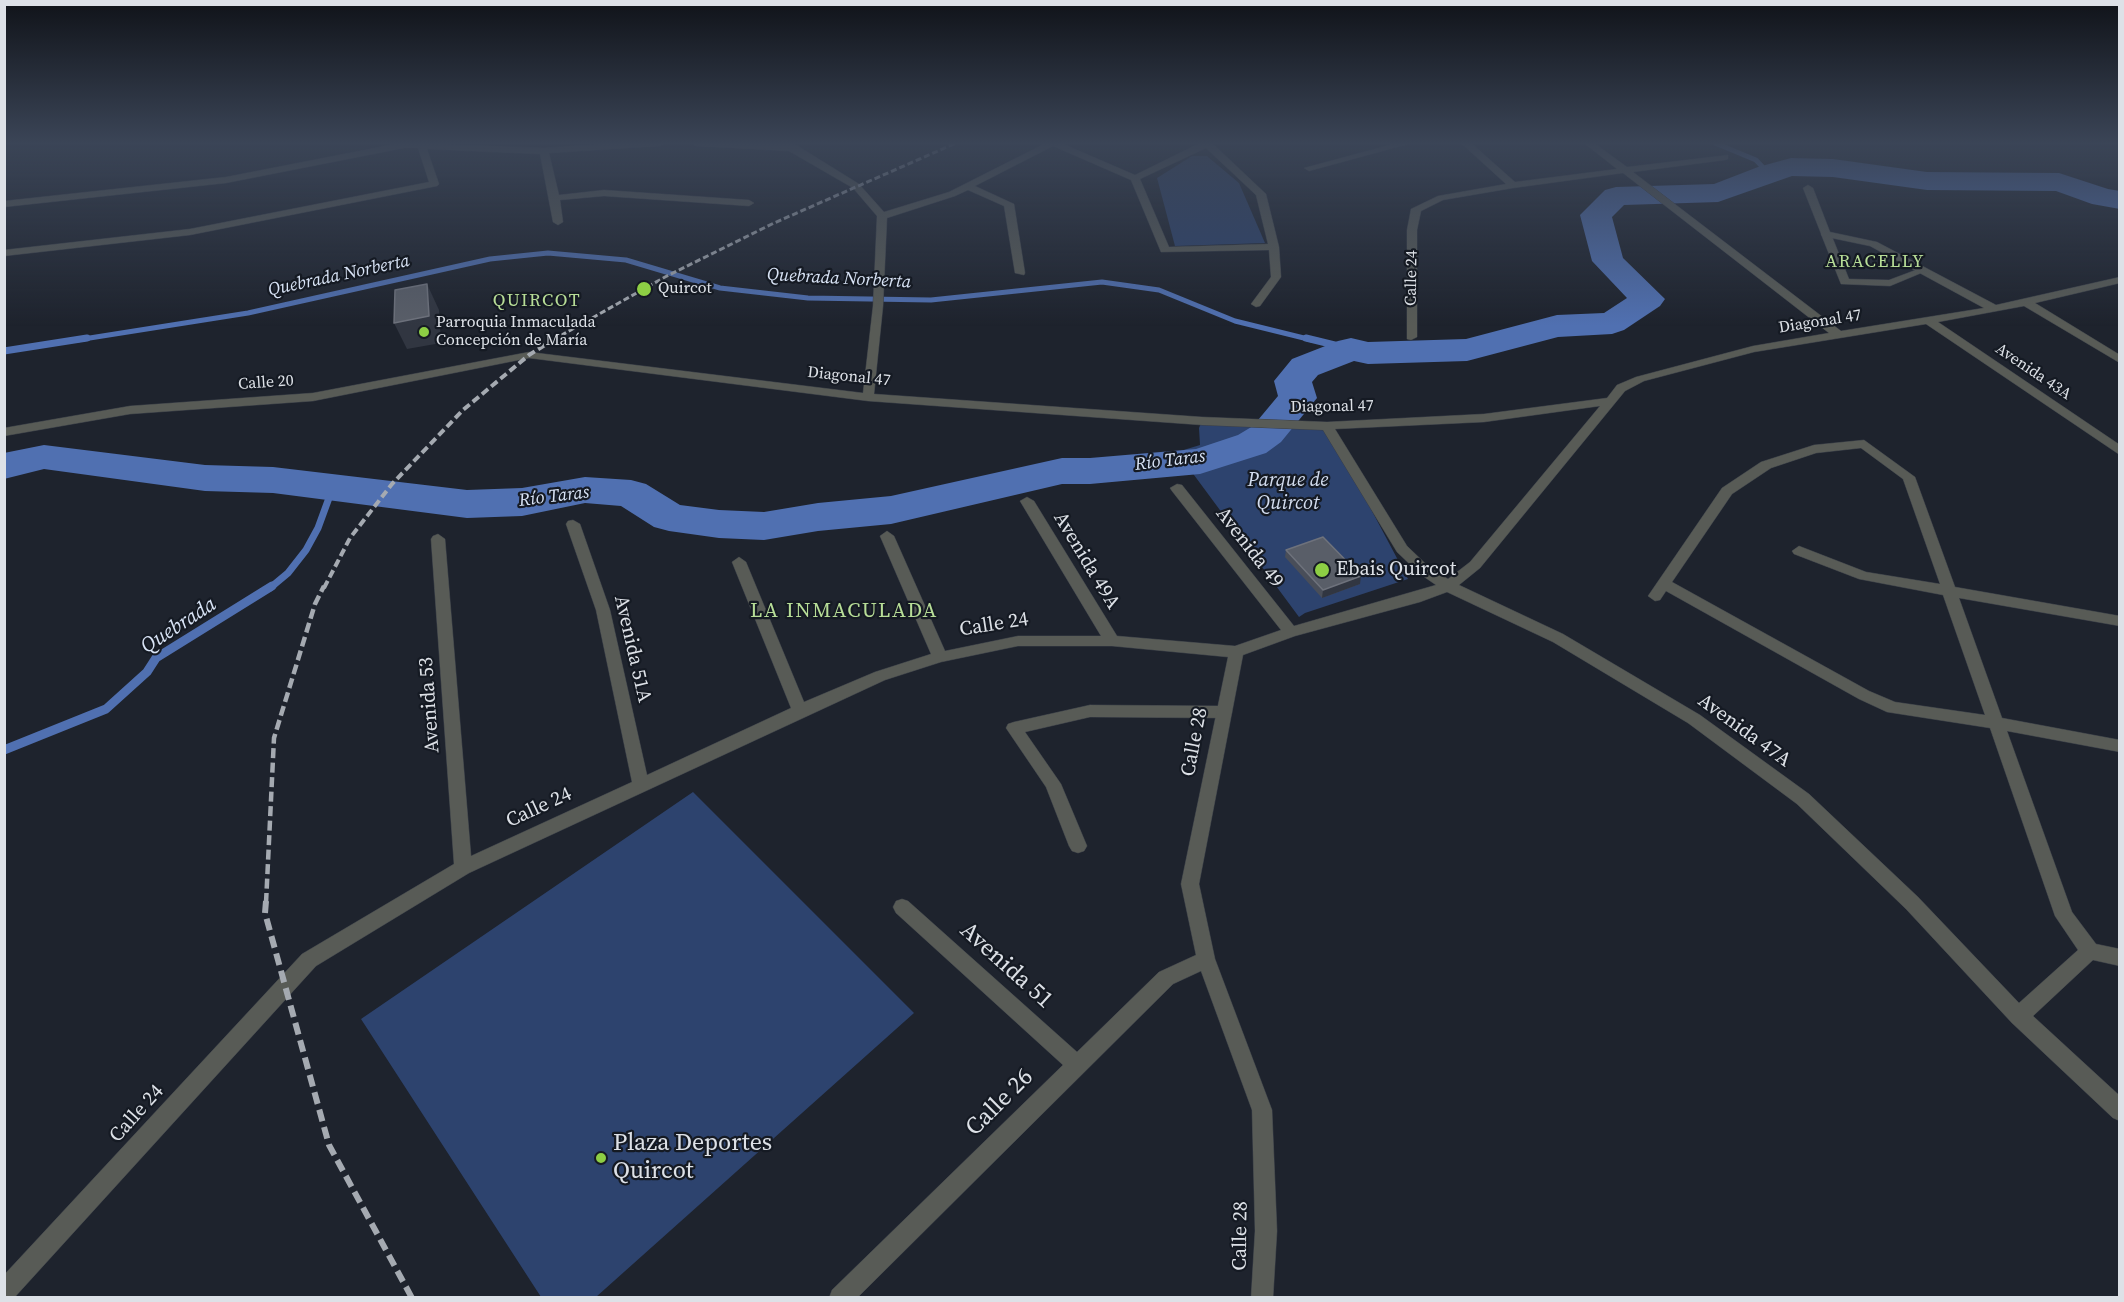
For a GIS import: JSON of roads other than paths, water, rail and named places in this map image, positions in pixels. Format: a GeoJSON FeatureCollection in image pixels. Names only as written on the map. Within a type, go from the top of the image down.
{"type":"FeatureCollection","features":[{"type":"Feature","properties":{"kind":"street"},"geometry":{"type":"LineString","coordinates":[[4,253],[190,232],[334,204]]}},
{"type":"Feature","properties":{"kind":"street"},"geometry":{"type":"LineString","coordinates":[[556,204],[558,222]]}},
{"type":"Feature","properties":{"kind":"street"},"geometry":{"type":"LineString","coordinates":[[868,397],[878,306],[882,216],[871,204]]}},
{"type":"Feature","properties":{"kind":"street"},"geometry":{"type":"LineString","coordinates":[[882,216],[921,204]]}},
{"type":"Feature","properties":{"kind":"street"},"geometry":{"type":"LineString","coordinates":[[1009,204],[1020,273]]}},
{"type":"Feature","properties":{"kind":"street"},"geometry":{"type":"LineString","coordinates":[[1146,204],[1165,250],[1274,247]]}},
{"type":"Feature","properties":{"kind":"street"},"geometry":{"type":"LineString","coordinates":[[1256,304],[1276,277],[1274,247],[1263,204]]}},
{"type":"Feature","properties":{"kind":"street","name":"Calle 24"},"geometry":{"type":"LineString","coordinates":[[1411,337],[1412,230],[1416,209],[1428,204]]}},
{"type":"Feature","properties":{"kind":"street"},"geometry":{"type":"LineString","coordinates":[[1670,204],[1840,336]]}},
{"type":"Feature","properties":{"kind":"street"},"geometry":{"type":"LineString","coordinates":[[1814,204],[1845,282],[1890,283],[1921,271]]}},
{"type":"Feature","properties":{"kind":"street"},"geometry":{"type":"LineString","coordinates":[[1826,234],[1873,244],[1995,309]]}},
{"type":"Feature","properties":{"kind":"street","name":"Diagonal 47"},"geometry":{"type":"LineString","coordinates":[[529,356],[868,397],[1202,421],[1327,426],[1484,418],[1610,401],[1621,388],[1640,379],[1753,349],[1995,309],[2120,280]]}},
{"type":"Feature","properties":{"kind":"street"},"geometry":{"type":"LineString","coordinates":[[2024,301],[2120,360]]}},
{"type":"Feature","properties":{"kind":"street","name":"Avenida 43A"},"geometry":{"type":"LineString","coordinates":[[1928,320],[2120,451]]}},
{"type":"Feature","properties":{"kind":"street","name":"Calle 20"},"geometry":{"type":"LineString","coordinates":[[4,432],[130,410],[313,396],[529,356]]}},
{"type":"Feature","properties":{"kind":"street"},"geometry":{"type":"LineString","coordinates":[[1236,652],[1291,632],[1415,598],[1448,586],[1475,565],[1610,401]]}},
{"type":"Feature","properties":{"kind":"street","name":"Avenida 47A"},"geometry":{"type":"LineString","coordinates":[[1327,426],[1402,549],[1425,571],[1448,586],[1558,638],[1694,719],[1803,799],[1912,903],[2019,1016],[2120,1111]]}},
{"type":"Feature","properties":{"kind":"street"},"geometry":{"type":"LineString","coordinates":[[1654,596],[1727,491],[1766,465],[1815,450],[1864,444],[1909,477],[2064,916],[2090,951],[2120,958]]}},
{"type":"Feature","properties":{"kind":"street","name":"Avenida 49"},"geometry":{"type":"LineString","coordinates":[[1177,488],[1291,632]]}},
{"type":"Feature","properties":{"kind":"street","name":"Avenida 49A"},"geometry":{"type":"LineString","coordinates":[[1027,501],[1112,641]]}},
{"type":"Feature","properties":{"kind":"street","name":"Avenida 51A"},"geometry":{"type":"LineString","coordinates":[[573,524],[603,610],[641,785]]}},
{"type":"Feature","properties":{"kind":"street"},"geometry":{"type":"LineString","coordinates":[[887,536],[940,657]]}},
{"type":"Feature","properties":{"kind":"street","name":"Avenida 53"},"geometry":{"type":"LineString","coordinates":[[438,539],[464,868]]}},
{"type":"Feature","properties":{"kind":"street"},"geometry":{"type":"LineString","coordinates":[[1799,550],[1864,576],[2120,621]]}},
{"type":"Feature","properties":{"kind":"street"},"geometry":{"type":"LineString","coordinates":[[739,562],[800,711]]}},
{"type":"Feature","properties":{"kind":"street"},"geometry":{"type":"LineString","coordinates":[[1664,583],[1873,700],[1893,708],[1996,723],[2120,746]]}},
{"type":"Feature","properties":{"kind":"street","name":"Calle 24"},"geometry":{"type":"LineString","coordinates":[[4,1293],[309,960],[464,868],[800,711],[880,676],[940,657],[1018,641],[1112,641],[1236,652]]}},
{"type":"Feature","properties":{"kind":"street","name":"Calle 28"},"geometry":{"type":"LineString","coordinates":[[1236,652],[1190,884],[1206,959],[1262,1110],[1266,1231],[1262,1298]]}},
{"type":"Feature","properties":{"kind":"street"},"geometry":{"type":"LineString","coordinates":[[1078,846],[1053,784],[1014,728],[1090,711],[1224,712]]}},
{"type":"Feature","properties":{"kind":"street","name":"Avenida 51"},"geometry":{"type":"LineString","coordinates":[[902,907],[1076,1064]]}},
{"type":"Feature","properties":{"kind":"street"},"geometry":{"type":"LineString","coordinates":[[2019,1016],[2090,951]]}},
{"type":"Feature","properties":{"kind":"street","name":"Calle 26"},"geometry":{"type":"LineString","coordinates":[[840,1298],[1166,978],[1206,959]]}},
{"type":"Feature","properties":{"kind":"waterway","name":"Río Taras"},"geometry":{"type":"LineString","coordinates":[[4,466],[44,457],[205,478],[273,480],[467,504],[522,502],[585,490],[631,493],[669,517],[719,524],[764,526],[818,517],[891,510],[1062,471],[1090,471],[1200,461],[1252,444],[1267,434],[1298,398],[1293,381],[1305,367],[1351,349],[1368,353],[1467,350],[1557,326],[1612,323],[1648,299],[1608,261],[1596,215],[1608,204]]}},
{"type":"Feature","properties":{"kind":"waterway","name":"Quebrada Norberta"},"geometry":{"type":"LineString","coordinates":[[77,340],[248,313],[490,259],[548,253],[626,260],[720,288],[808,298],[931,300],[1102,282],[1159,290],[1235,321],[1312,340]]}},
{"type":"Feature","properties":{"kind":"waterway","name":"Quebrada Norberta"},"geometry":{"type":"LineString","coordinates":[[4,351],[87,338]]}},
{"type":"Feature","properties":{"kind":"waterway","name":"Quebrada Norberta"},"geometry":{"type":"LineString","coordinates":[[1306,338],[1351,349]]}},
{"type":"Feature","properties":{"kind":"waterway","name":"Quebrada"},"geometry":{"type":"LineString","coordinates":[[270,588],[288,573],[306,550],[318,528],[333,487]]}},
{"type":"Feature","properties":{"kind":"waterway","name":"Quebrada"},"geometry":{"type":"LineString","coordinates":[[4,750],[106,709],[147,672],[156,658],[272,586]]}},
{"type":"Feature","properties":{"kind":"railway"},"geometry":{"type":"LineString","coordinates":[[553,340],[665,277],[818,204]]}},
{"type":"Feature","properties":{"kind":"railway"},"geometry":{"type":"LineString","coordinates":[[324,588],[350,538],[392,484],[463,410],[529,355],[556,338]]}},
{"type":"Feature","properties":{"kind":"railway"},"geometry":{"type":"LineString","coordinates":[[266,903],[274,738],[315,604],[324,586]]}},
{"type":"Feature","properties":{"kind":"railway"},"geometry":{"type":"LineString","coordinates":[[266,901],[265,913],[329,1145],[412,1298]]}},
{"type":"Feature","properties":{"kind":"place","name":"Quircot"},"geometry":{"type":"Point","coordinates":[644,289]}},
{"type":"Feature","properties":{"kind":"place","name":"Parroquia Inmaculada Concepción de María"},"geometry":{"type":"Point","coordinates":[424,332]}},
{"type":"Feature","properties":{"kind":"place","name":"Ebais Quircot"},"geometry":{"type":"Point","coordinates":[1322,570]}},
{"type":"Feature","properties":{"kind":"place","name":"Plaza Deportes Quircot"},"geometry":{"type":"Point","coordinates":[601,1158]}},
{"type":"Feature","properties":{"kind":"district","name":"ARACELLY"},"geometry":{"type":"Point","coordinates":[1875,262]}},
{"type":"Feature","properties":{"kind":"district","name":"QUIRCOT"},"geometry":{"type":"Point","coordinates":[537,301]}},
{"type":"Feature","properties":{"kind":"district","name":"LA INMACULADA"},"geometry":{"type":"Point","coordinates":[844,612]}},
{"type":"Feature","properties":{"kind":"park label","name":"Parque de Quircot"},"geometry":{"type":"Point","coordinates":[1288,492]}}]}
